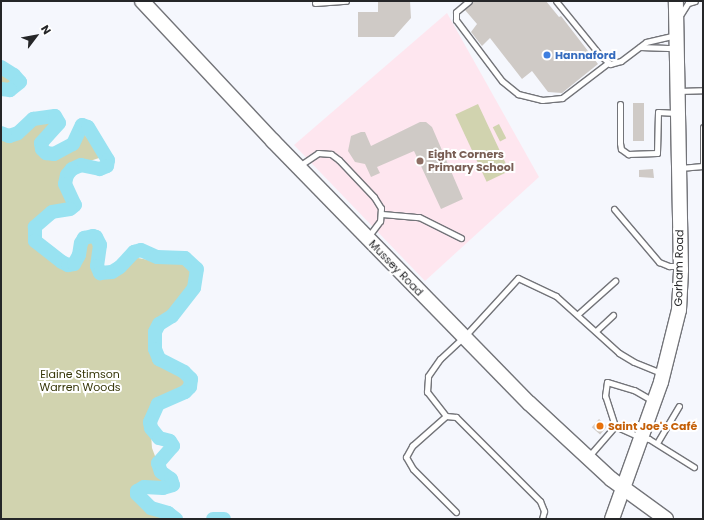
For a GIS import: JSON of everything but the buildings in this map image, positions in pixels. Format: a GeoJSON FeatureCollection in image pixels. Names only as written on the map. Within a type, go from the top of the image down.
{"type":"FeatureCollection","features":[{"type":"Feature","properties":{"kind":"street","name":"Mussey Road"},"geometry":{"type":"LineString","coordinates":[[142,1],[298,167],[464,337],[587,458],[622,488],[666,519]]}},
{"type":"Feature","properties":{"kind":"street","name":"Gorham Road"},"geometry":{"type":"LineString","coordinates":[[612,519],[640,437],[664,374],[679,310],[681,266],[677,7]]}},
{"type":"Feature","properties":{"kind":"lane"},"geometry":{"type":"LineString","coordinates":[[315,3],[346,1]]}},
{"type":"Feature","properties":{"kind":"lane"},"geometry":{"type":"LineString","coordinates":[[469,1],[456,12],[456,20],[502,81],[518,94],[542,100],[562,98],[608,63],[617,63],[652,40],[677,41]]}},
{"type":"Feature","properties":{"kind":"lane"},"geometry":{"type":"LineString","coordinates":[[556,1],[608,63]]}},
{"type":"Feature","properties":{"kind":"lane"},"geometry":{"type":"LineString","coordinates":[[677,7],[695,1]]}},
{"type":"Feature","properties":{"kind":"lane"},"geometry":{"type":"LineString","coordinates":[[640,47],[677,41]]}},
{"type":"Feature","properties":{"kind":"lane"},"geometry":{"type":"LineString","coordinates":[[678,91],[703,90]]}},
{"type":"Feature","properties":{"kind":"lane"},"geometry":{"type":"LineString","coordinates":[[620,104],[620,143],[621,149],[628,154],[657,153],[658,112],[678,113]]}},
{"type":"Feature","properties":{"kind":"lane"},"geometry":{"type":"LineString","coordinates":[[679,168],[703,166],[703,127]]}},
{"type":"Feature","properties":{"kind":"lane"},"geometry":{"type":"LineString","coordinates":[[298,167],[315,154],[331,154],[374,197],[382,214],[380,221],[367,238]]}},
{"type":"Feature","properties":{"kind":"lane"},"geometry":{"type":"LineString","coordinates":[[614,208],[659,262],[669,266],[681,266]]}},
{"type":"Feature","properties":{"kind":"lane"},"geometry":{"type":"LineString","coordinates":[[382,214],[419,217],[461,238]]}},
{"type":"Feature","properties":{"kind":"lane"},"geometry":{"type":"LineString","coordinates":[[446,416],[428,392],[428,376],[440,359],[464,337],[518,278],[556,296],[597,330],[619,352],[634,362],[664,374]]}},
{"type":"Feature","properties":{"kind":"lane"},"geometry":{"type":"LineString","coordinates":[[578,314],[616,281]]}},
{"type":"Feature","properties":{"kind":"lane"},"geometry":{"type":"LineString","coordinates":[[597,330],[613,315]]}},
{"type":"Feature","properties":{"kind":"lane"},"geometry":{"type":"LineString","coordinates":[[654,402],[634,390],[608,382],[605,396],[615,426],[657,443],[694,468]]}},
{"type":"Feature","properties":{"kind":"lane"},"geometry":{"type":"LineString","coordinates":[[657,443],[679,406]]}},
{"type":"Feature","properties":{"kind":"lane"},"geometry":{"type":"LineString","coordinates":[[456,512],[413,469],[406,457],[412,446],[446,416],[456,417],[540,501],[544,511],[542,519]]}},
{"type":"Feature","properties":{"kind":"lane"},"geometry":{"type":"LineString","coordinates":[[587,458],[615,426]]}},
{"type":"Feature","properties":{"kind":"shaded area","name":"Eight Corners Primary School"},"geometry":{"type":"Polygon","coordinates":[[[447,13],[539,177],[425,281],[294,145],[447,13]]]}},
{"type":"Feature","properties":{"kind":"green space"},"geometry":{"type":"Polygon","coordinates":[[[1,73],[11,78],[11,86],[1,85],[1,73]]]}},
{"type":"Feature","properties":{"kind":"green space"},"geometry":{"type":"Polygon","coordinates":[[[478,104],[509,171],[487,182],[455,115],[478,104]]]}},
{"type":"Feature","properties":{"kind":"green space","name":"Elaine Stimson Warren Woods"},"geometry":{"type":"Polygon","coordinates":[[[39,118],[46,118],[53,122],[44,137],[43,151],[48,158],[57,157],[70,149],[77,141],[80,132],[84,134],[102,157],[72,167],[64,175],[64,187],[71,203],[70,206],[52,209],[34,223],[32,235],[38,248],[61,267],[72,269],[88,243],[96,240],[96,270],[98,275],[104,279],[117,275],[133,259],[138,258],[165,263],[187,263],[193,268],[191,286],[177,301],[167,317],[156,325],[152,334],[152,350],[160,363],[169,371],[188,379],[186,387],[168,396],[157,406],[150,420],[152,448],[161,472],[169,482],[167,485],[141,489],[137,502],[148,511],[163,514],[171,519],[1,519],[1,134],[12,140],[22,135],[28,125],[39,118]]]}},
{"type":"Feature","properties":{"kind":"green space"},"geometry":{"type":"Polygon","coordinates":[[[499,124],[506,138],[500,141],[493,127],[499,124]]]}},
{"type":"Feature","properties":{"kind":"waterway"},"geometry":{"type":"LineString","coordinates":[[1,67],[14,75],[20,82],[10,90],[1,89]]}},
{"type":"Feature","properties":{"kind":"waterway"},"geometry":{"type":"LineString","coordinates":[[1,133],[9,136],[18,133],[33,119],[55,116],[59,123],[41,143],[42,149],[46,153],[54,154],[73,144],[82,125],[88,127],[108,160],[107,166],[100,169],[81,165],[72,169],[67,175],[65,184],[75,205],[70,209],[52,212],[35,227],[35,241],[62,262],[68,265],[74,264],[79,255],[81,243],[84,238],[93,236],[96,237],[100,245],[97,266],[100,273],[112,272],[120,267],[134,252],[141,250],[157,257],[185,258],[197,269],[194,288],[172,316],[159,324],[155,332],[155,349],[159,359],[184,372],[191,379],[190,387],[185,392],[158,404],[150,422],[151,428],[159,438],[170,441],[173,446],[158,463],[161,472],[171,479],[173,485],[163,488],[144,487],[137,491],[137,494],[151,508],[168,513],[176,519]]}},
{"type":"Feature","properties":{"kind":"waterway"},"geometry":{"type":"LineString","coordinates":[[213,519],[224,519]]}},
{"type":"Feature","properties":{"kind":"place","name":"Hannaford"},"geometry":{"type":"Point","coordinates":[547,55]}},
{"type":"Feature","properties":{"kind":"place","name":"Eight Corners Primary School"},"geometry":{"type":"Point","coordinates":[420,161]}},
{"type":"Feature","properties":{"kind":"place","name":"Saint Joe's Café"},"geometry":{"type":"Point","coordinates":[600,426]}}]}
